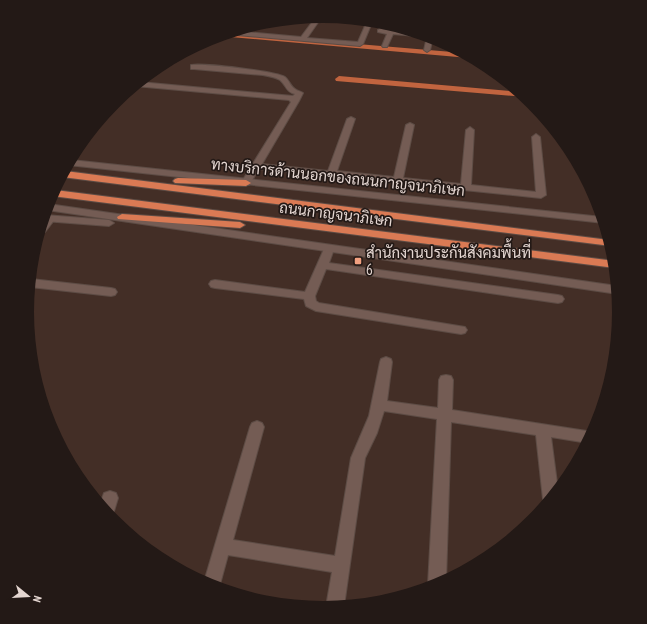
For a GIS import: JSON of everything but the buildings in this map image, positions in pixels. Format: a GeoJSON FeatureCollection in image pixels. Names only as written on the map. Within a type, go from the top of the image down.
{"type":"FeatureCollection","features":[{"type":"Feature","properties":{"kind":"highway","name":"ถนนกาญจนาภิเษก"},"geometry":{"type":"LineString","coordinates":[[69,175],[604,242]]}},
{"type":"Feature","properties":{"kind":"highway"},"geometry":{"type":"LineString","coordinates":[[103,178],[246,183]]}},
{"type":"Feature","properties":{"kind":"highway","name":"ถนนกาญจนาภิเษก"},"geometry":{"type":"LineString","coordinates":[[59,194],[608,264]]}},
{"type":"Feature","properties":{"kind":"highway"},"geometry":{"type":"LineString","coordinates":[[122,217],[361,233]]}},
{"type":"Feature","properties":{"kind":"street"},"geometry":{"type":"LineString","coordinates":[[303,39],[314,24]]}},
{"type":"Feature","properties":{"kind":"street"},"geometry":{"type":"LineString","coordinates":[[253,32],[303,39],[360,44],[367,27]]}},
{"type":"Feature","properties":{"kind":"street"},"geometry":{"type":"LineString","coordinates":[[380,31],[395,32]]}},
{"type":"Feature","properties":{"kind":"street"},"geometry":{"type":"LineString","coordinates":[[385,46],[391,32]]}},
{"type":"Feature","properties":{"kind":"street"},"geometry":{"type":"LineString","coordinates":[[427,50],[429,43]]}},
{"type":"Feature","properties":{"kind":"street"},"geometry":{"type":"LineString","coordinates":[[194,67],[264,73],[276,76],[283,79],[295,96]]}},
{"type":"Feature","properties":{"kind":"street"},"geometry":{"type":"LineString","coordinates":[[246,183],[302,83]]}},
{"type":"Feature","properties":{"kind":"street"},"geometry":{"type":"LineString","coordinates":[[146,85],[291,98],[295,96]]}},
{"type":"Feature","properties":{"kind":"street"},"geometry":{"type":"LineString","coordinates":[[332,173],[351,119]]}},
{"type":"Feature","properties":{"kind":"street"},"geometry":{"type":"LineString","coordinates":[[398,180],[410,125]]}},
{"type":"Feature","properties":{"kind":"street"},"geometry":{"type":"LineString","coordinates":[[466,187],[470,130]]}},
{"type":"Feature","properties":{"kind":"street"},"geometry":{"type":"LineString","coordinates":[[256,166],[541,196],[536,137]]}},
{"type":"Feature","properties":{"kind":"street"},"geometry":{"type":"LineString","coordinates":[[79,158],[165,173]]}},
{"type":"Feature","properties":{"kind":"street","name":"ทางบริการด้านนอกของถนนกาญจนาภิเษก"},"geometry":{"type":"LineString","coordinates":[[75,164],[597,219]]}},
{"type":"Feature","properties":{"kind":"street"},"geometry":{"type":"LineString","coordinates":[[54,208],[612,289]]}},
{"type":"Feature","properties":{"kind":"street"},"geometry":{"type":"LineString","coordinates":[[50,218],[180,226]]}},
{"type":"Feature","properties":{"kind":"street"},"geometry":{"type":"LineString","coordinates":[[329,249],[309,296],[310,303],[316,307],[461,330]]}},
{"type":"Feature","properties":{"kind":"street"},"geometry":{"type":"LineString","coordinates":[[322,265],[558,299]]}},
{"type":"Feature","properties":{"kind":"street"},"geometry":{"type":"LineString","coordinates":[[36,284],[111,292]]}},
{"type":"Feature","properties":{"kind":"street"},"geometry":{"type":"LineString","coordinates":[[215,284],[309,296]]}},
{"type":"Feature","properties":{"kind":"street"},"geometry":{"type":"LineString","coordinates":[[336,600],[358,458],[361,448],[370,433],[379,405],[386,362]]}},
{"type":"Feature","properties":{"kind":"street"},"geometry":{"type":"LineString","coordinates":[[437,577],[446,380]]}},
{"type":"Feature","properties":{"kind":"street"},"geometry":{"type":"LineString","coordinates":[[379,405],[585,436]]}},
{"type":"Feature","properties":{"kind":"street"},"geometry":{"type":"LineString","coordinates":[[213,579],[257,427]]}},
{"type":"Feature","properties":{"kind":"street"},"geometry":{"type":"LineString","coordinates":[[543,430],[550,492]]}},
{"type":"Feature","properties":{"kind":"street"},"geometry":{"type":"LineString","coordinates":[[223,546],[341,565]]}},
{"type":"Feature","properties":{"kind":"waterway"},"geometry":{"type":"LineString","coordinates":[[237,36],[454,55]]}},
{"type":"Feature","properties":{"kind":"waterway"},"geometry":{"type":"LineString","coordinates":[[339,79],[513,94]]}},
{"type":"Feature","properties":{"kind":"place","name":"สำนักงานประกันสังคมพื้นที่ 6"},"geometry":{"type":"Point","coordinates":[358,261]}}]}
